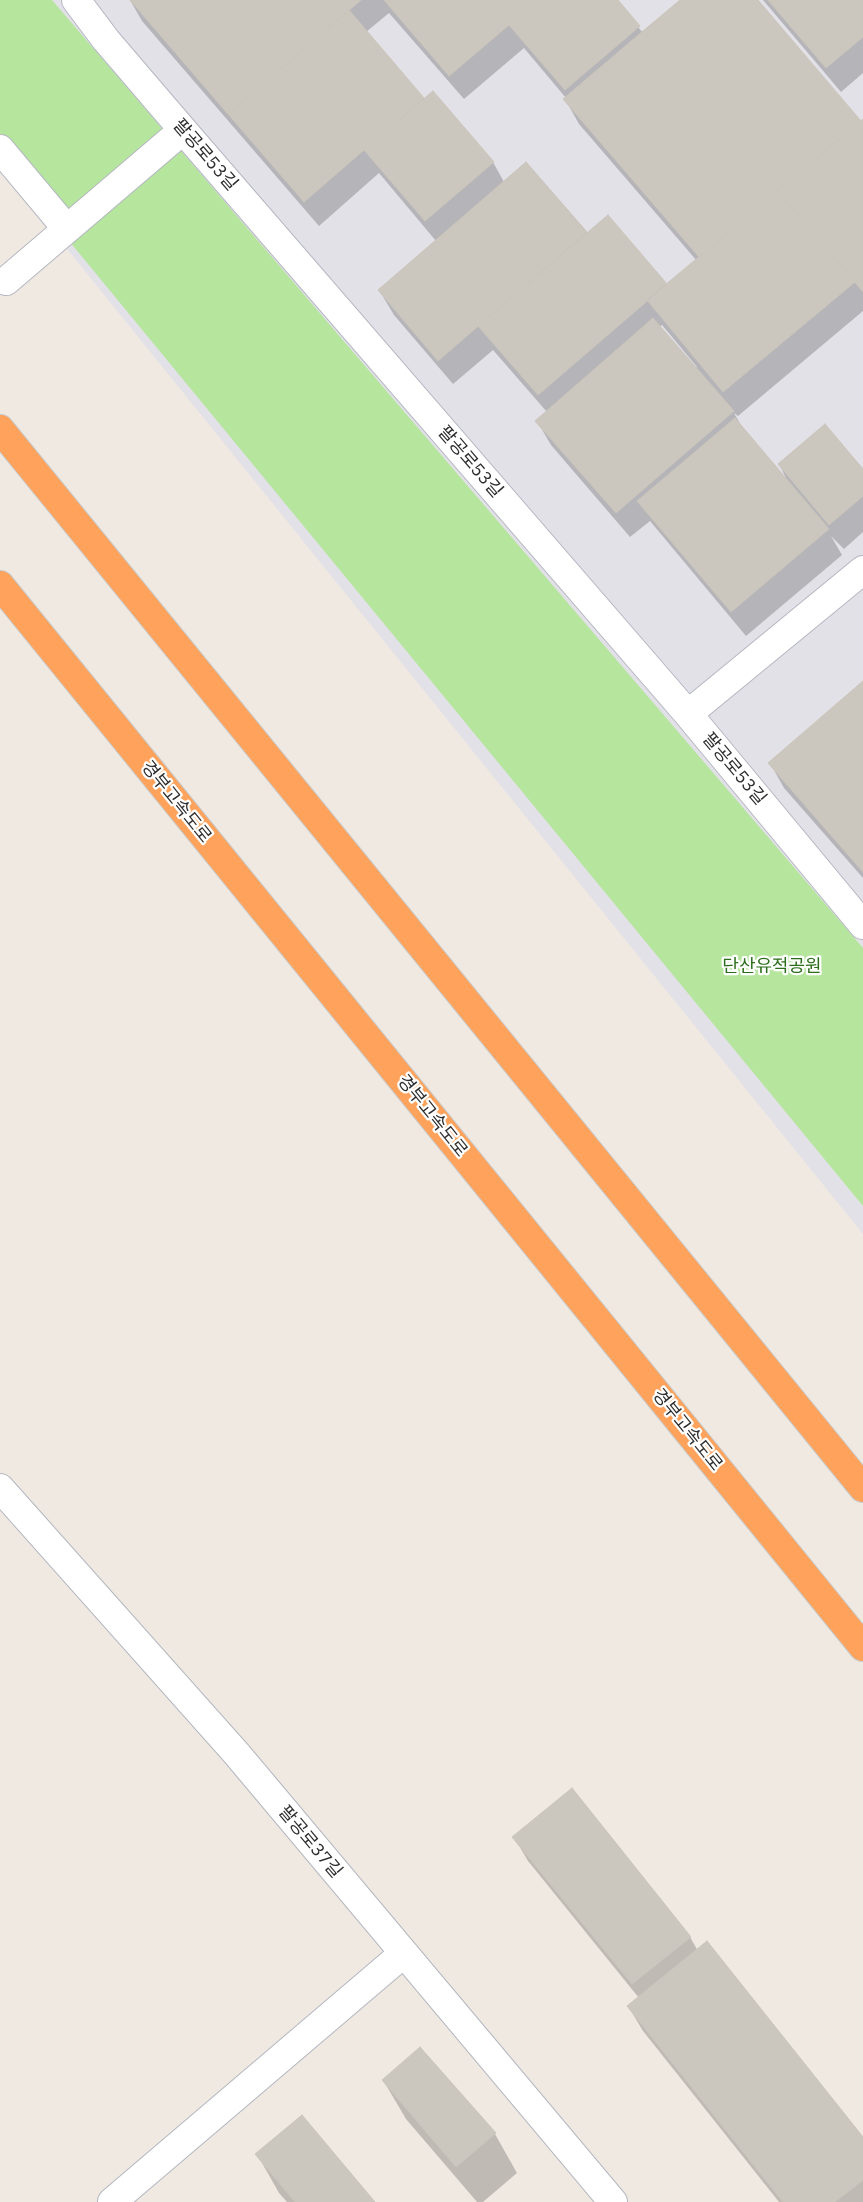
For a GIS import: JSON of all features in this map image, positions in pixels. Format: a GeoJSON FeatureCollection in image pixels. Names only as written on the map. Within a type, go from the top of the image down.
{"type":"FeatureCollection","features":[{"type":"Feature","properties":{"kind":"highway"},"geometry":{"type":"LineString","coordinates":[[0,429],[863,1488]]}},
{"type":"Feature","properties":{"kind":"highway","name":"경부고속도로"},"geometry":{"type":"LineString","coordinates":[[0,585],[863,1647]]}},
{"type":"Feature","properties":{"kind":"street","name":"팔공로53길"},"geometry":{"type":"LineString","coordinates":[[76,0],[106,40],[183,130],[688,714],[863,925]]}},
{"type":"Feature","properties":{"kind":"street"},"geometry":{"type":"LineString","coordinates":[[6,281],[183,130]]}},
{"type":"Feature","properties":{"kind":"street"},"geometry":{"type":"LineString","coordinates":[[0,149],[67,229]]}},
{"type":"Feature","properties":{"kind":"street"},"geometry":{"type":"LineString","coordinates":[[688,714],[863,570]]}},
{"type":"Feature","properties":{"kind":"street","name":"팔공로37길"},"geometry":{"type":"LineString","coordinates":[[0,1488],[236,1753],[613,2202]]}},
{"type":"Feature","properties":{"kind":"street"},"geometry":{"type":"LineString","coordinates":[[112,2202],[404,1953]]}},
{"type":"Feature","properties":{"kind":"shaded area"},"geometry":{"type":"Polygon","coordinates":[[[0,0],[863,0],[863,1234],[0,166],[0,0]]]}},
{"type":"Feature","properties":{"kind":"green space","name":"단산유적공원"},"geometry":{"type":"Polygon","coordinates":[[[0,0],[52,0],[863,948],[863,1206],[0,157],[0,0]]]}},
{"type":"Feature","properties":{"kind":"building"},"geometry":{"type":"Polygon","coordinates":[[[130,0],[361,0],[228,114],[130,0]]]}},
{"type":"Feature","properties":{"kind":"building"},"geometry":{"type":"Polygon","coordinates":[[[384,0],[618,0],[640,26],[565,90],[509,25],[449,76],[384,0]]]}},
{"type":"Feature","properties":{"kind":"building"},"geometry":{"type":"Polygon","coordinates":[[[680,0],[758,0],[861,121],[778,191],[643,31],[680,0]]]}},
{"type":"Feature","properties":{"kind":"building"},"geometry":{"type":"Polygon","coordinates":[[[768,0],[863,0],[863,37],[826,68],[768,0]]]}},
{"type":"Feature","properties":{"kind":"building"},"geometry":{"type":"Polygon","coordinates":[[[349,10],[424,98],[304,202],[228,114],[349,10]]]}},
{"type":"Feature","properties":{"kind":"building"},"geometry":{"type":"Polygon","coordinates":[[[643,31],[778,191],[699,257],[563,99],[643,31]]]}},
{"type":"Feature","properties":{"kind":"building"},"geometry":{"type":"Polygon","coordinates":[[[433,91],[494,162],[425,221],[364,150],[433,91]]]}},
{"type":"Feature","properties":{"kind":"building"},"geometry":{"type":"Polygon","coordinates":[[[863,119],[863,292],[778,191],[863,119]]]}},
{"type":"Feature","properties":{"kind":"building"},"geometry":{"type":"Polygon","coordinates":[[[526,162],[587,232],[438,361],[378,290],[526,162]]]}},
{"type":"Feature","properties":{"kind":"building"},"geometry":{"type":"Polygon","coordinates":[[[778,191],[855,282],[723,392],[647,300],[778,191]]]}},
{"type":"Feature","properties":{"kind":"building"},"geometry":{"type":"Polygon","coordinates":[[[608,215],[667,284],[538,395],[478,326],[608,215]]]}},
{"type":"Feature","properties":{"kind":"building"},"geometry":{"type":"Polygon","coordinates":[[[653,318],[734,411],[616,513],[535,421],[653,318]]]}},
{"type":"Feature","properties":{"kind":"building"},"geometry":{"type":"Polygon","coordinates":[[[735,418],[829,529],[731,612],[637,501],[735,418]]]}},
{"type":"Feature","properties":{"kind":"building"},"geometry":{"type":"Polygon","coordinates":[[[825,424],[863,469],[863,496],[829,525],[778,464],[825,424]]]}},
{"type":"Feature","properties":{"kind":"building"},"geometry":{"type":"Polygon","coordinates":[[[863,681],[863,872],[768,763],[863,681]]]}},
{"type":"Feature","properties":{"kind":"building"},"geometry":{"type":"Polygon","coordinates":[[[572,1788],[691,1937],[632,1984],[512,1837],[572,1788]]]}},
{"type":"Feature","properties":{"kind":"building"},"geometry":{"type":"Polygon","coordinates":[[[707,1941],[863,2137],[863,2180],[835,2202],[783,2202],[627,2006],[707,1941]]]}},
{"type":"Feature","properties":{"kind":"building"},"geometry":{"type":"Polygon","coordinates":[[[420,2047],[496,2133],[456,2167],[382,2080],[420,2047]]]}},
{"type":"Feature","properties":{"kind":"building"},"geometry":{"type":"Polygon","coordinates":[[[302,2115],[375,2202],[295,2202],[255,2154],[302,2115]]]}}]}
